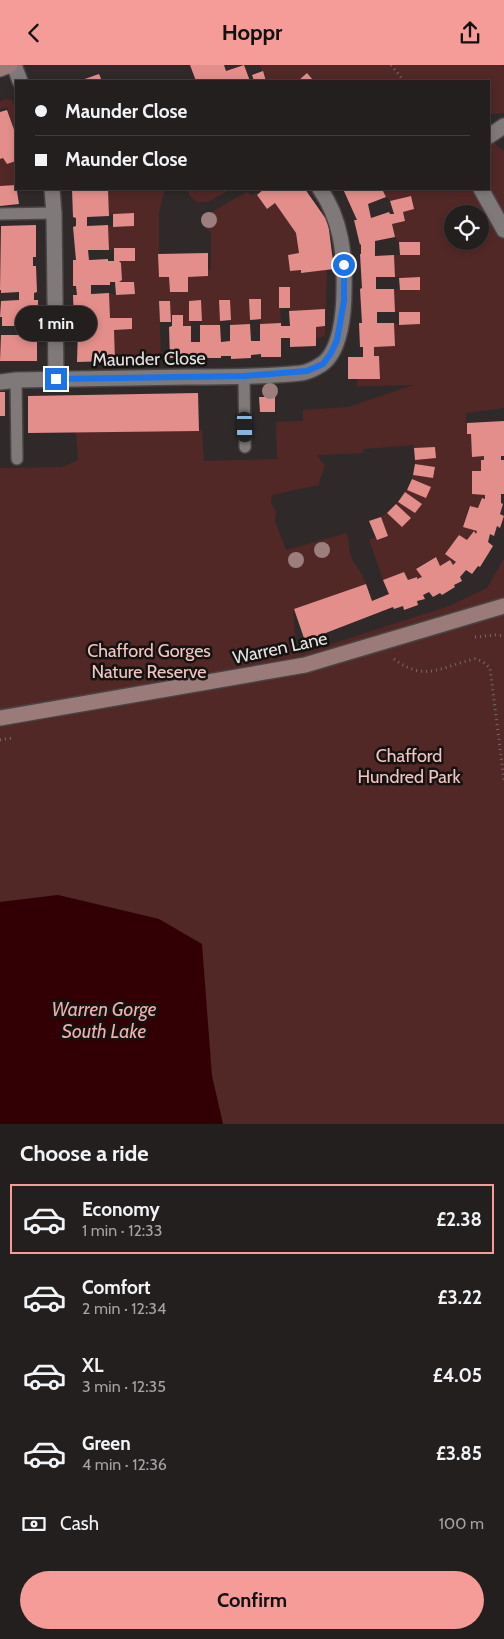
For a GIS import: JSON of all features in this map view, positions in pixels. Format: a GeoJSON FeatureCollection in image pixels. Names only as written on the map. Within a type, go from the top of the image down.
{"type":"FeatureCollection","features":[{"type":"Feature","properties":{"kind":"street"},"geometry":{"type":"LineString","coordinates":[[0,69],[10,65]]}},
{"type":"Feature","properties":{"kind":"street"},"geometry":{"type":"LineString","coordinates":[[14,65],[20,80]]}},
{"type":"Feature","properties":{"kind":"street"},"geometry":{"type":"LineString","coordinates":[[490,135],[504,126]]}},
{"type":"Feature","properties":{"kind":"street"},"geometry":{"type":"LineString","coordinates":[[52,190],[56,379]]}},
{"type":"Feature","properties":{"kind":"street","name":"Maunder Close"},"geometry":{"type":"LineString","coordinates":[[0,382],[56,379],[244,376],[307,371],[323,364],[335,347],[341,327],[344,301],[343,250],[338,224],[321,190]]}},
{"type":"Feature","properties":{"kind":"street"},"geometry":{"type":"LineString","coordinates":[[482,190],[504,230]]}},
{"type":"Feature","properties":{"kind":"street","name":"Warren Lane"},"geometry":{"type":"LineString","coordinates":[[0,718],[305,665],[504,606]]}},
{"type":"Feature","properties":{"kind":"lane"},"geometry":{"type":"LineString","coordinates":[[0,214],[54,213]]}},
{"type":"Feature","properties":{"kind":"lane"},"geometry":{"type":"LineString","coordinates":[[244,376],[245,447]]}},
{"type":"Feature","properties":{"kind":"lane"},"geometry":{"type":"LineString","coordinates":[[16,380],[17,459]]}},
{"type":"Feature","properties":{"kind":"path"},"geometry":{"type":"LineString","coordinates":[[391,65],[403,80]]}},
{"type":"Feature","properties":{"kind":"path"},"geometry":{"type":"LineString","coordinates":[[476,637],[504,636]]}},
{"type":"Feature","properties":{"kind":"path"},"geometry":{"type":"LineString","coordinates":[[394,659],[406,668],[432,672],[475,659],[482,661],[490,668],[504,780]]}},
{"type":"Feature","properties":{"kind":"green space"},"geometry":{"type":"Polygon","coordinates":[[[260,65],[502,65],[504,68],[504,113],[490,114],[490,80],[313,80],[307,73],[299,80],[266,80],[260,65]]]}},
{"type":"Feature","properties":{"kind":"green space"},"geometry":{"type":"Polygon","coordinates":[[[7,99],[12,100],[15,109],[15,132],[7,107],[0,109],[0,102],[7,99]]]}},
{"type":"Feature","properties":{"kind":"green space","name":"Chafford Gorges Nature Reserve"},"geometry":{"type":"Polygon","coordinates":[[[490,137],[504,151],[504,408],[466,413],[467,434],[471,434],[472,457],[484,456],[484,460],[481,460],[481,471],[472,471],[472,494],[485,495],[485,499],[482,498],[478,508],[469,506],[463,526],[477,531],[476,534],[473,532],[467,540],[459,535],[445,554],[456,562],[453,565],[450,560],[440,566],[435,557],[416,568],[422,577],[408,580],[404,572],[383,580],[369,539],[376,537],[377,540],[388,536],[381,517],[387,513],[402,527],[410,519],[396,504],[398,502],[415,513],[422,504],[405,492],[407,490],[426,497],[430,487],[412,479],[413,475],[433,478],[435,467],[415,464],[415,460],[436,458],[435,447],[414,448],[413,445],[363,449],[363,453],[317,455],[325,466],[318,485],[272,495],[271,503],[276,512],[275,521],[286,550],[347,533],[351,557],[366,584],[293,610],[296,644],[300,654],[449,606],[487,588],[504,558],[504,1124],[223,1124],[212,1076],[159,919],[58,895],[0,902],[0,468],[62,467],[78,460],[76,432],[202,430],[204,461],[277,459],[276,422],[303,421],[303,410],[348,407],[414,385],[357,386],[357,379],[380,378],[379,357],[374,356],[374,347],[395,346],[394,323],[399,325],[420,324],[420,312],[395,312],[394,289],[420,289],[419,277],[395,277],[394,255],[420,255],[420,242],[399,242],[395,237],[392,224],[405,221],[403,212],[410,196],[390,201],[382,190],[490,190],[490,137]]]}},
{"type":"Feature","properties":{"kind":"green space"},"geometry":{"type":"Polygon","coordinates":[[[3,158],[7,164],[15,161],[15,185],[0,186],[0,159],[3,158]]]}},
{"type":"Feature","properties":{"kind":"green space"},"geometry":{"type":"Polygon","coordinates":[[[108,190],[163,190],[164,192],[159,213],[159,277],[169,277],[170,292],[188,292],[188,277],[208,276],[208,270],[211,270],[211,232],[207,230],[206,224],[208,214],[247,192],[251,195],[265,190],[257,195],[267,209],[275,203],[296,233],[299,253],[288,255],[290,271],[301,270],[301,273],[327,269],[325,335],[316,338],[316,327],[325,326],[324,309],[289,311],[290,287],[279,288],[281,323],[260,324],[261,299],[249,299],[250,324],[230,325],[230,300],[219,300],[220,325],[200,325],[202,321],[200,300],[189,301],[191,326],[183,326],[183,315],[171,315],[170,301],[159,301],[161,356],[159,360],[154,363],[111,363],[114,330],[132,329],[132,318],[110,318],[109,293],[116,295],[135,294],[134,282],[119,282],[122,280],[121,263],[119,261],[135,261],[135,248],[109,250],[108,225],[113,227],[134,226],[134,213],[113,214],[109,216],[108,190]]]}},
{"type":"Feature","properties":{"kind":"green space"},"geometry":{"type":"Polygon","coordinates":[[[187,190],[229,190],[207,202],[197,202],[187,190]]]}},
{"type":"Feature","properties":{"kind":"water","name":"Warren Gorge South Lake"},"geometry":{"type":"Polygon","coordinates":[[[58,895],[159,919],[202,944],[212,1076],[223,1124],[0,1124],[0,902],[58,895]]]}},
{"type":"Feature","properties":{"kind":"building"},"geometry":{"type":"Polygon","coordinates":[[[190,65],[224,65],[226,71],[244,65],[250,80],[196,80],[190,65]]]}},
{"type":"Feature","properties":{"kind":"building"},"geometry":{"type":"Polygon","coordinates":[[[263,71],[266,80],[254,80],[252,75],[263,71]]]}},
{"type":"Feature","properties":{"kind":"building"},"geometry":{"type":"Polygon","coordinates":[[[307,73],[313,80],[299,80],[307,73]]]}},
{"type":"Feature","properties":{"kind":"building"},"geometry":{"type":"Polygon","coordinates":[[[99,74],[102,80],[82,80],[99,74]]]}},
{"type":"Feature","properties":{"kind":"building"},"geometry":{"type":"Polygon","coordinates":[[[7,110],[15,132],[15,161],[7,164],[3,158],[0,159],[0,112],[7,110]]]}},
{"type":"Feature","properties":{"kind":"building"},"geometry":{"type":"Polygon","coordinates":[[[15,185],[19,204],[0,206],[0,186],[15,185]]]}},
{"type":"Feature","properties":{"kind":"building"},"geometry":{"type":"Polygon","coordinates":[[[72,190],[108,190],[109,216],[87,217],[87,226],[108,225],[109,250],[88,250],[89,260],[108,259],[108,261],[114,261],[114,248],[135,248],[135,261],[119,261],[121,263],[122,280],[119,282],[134,282],[135,294],[116,295],[115,282],[110,282],[110,285],[91,285],[91,294],[109,293],[110,318],[132,318],[132,329],[114,330],[115,361],[77,362],[79,320],[74,320],[73,295],[77,295],[76,286],[73,286],[73,260],[76,260],[73,227],[76,226],[76,218],[73,217],[72,190]]]}},
{"type":"Feature","properties":{"kind":"building"},"geometry":{"type":"Polygon","coordinates":[[[263,190],[306,190],[328,222],[334,269],[301,273],[301,270],[290,271],[288,255],[299,253],[296,233],[275,203],[267,209],[257,195],[263,190]]]}},
{"type":"Feature","properties":{"kind":"building"},"geometry":{"type":"Polygon","coordinates":[[[343,190],[382,190],[386,197],[368,204],[371,218],[389,212],[394,214],[390,201],[411,196],[414,209],[403,212],[405,221],[392,224],[395,237],[375,241],[375,256],[394,255],[395,277],[376,277],[376,289],[394,289],[395,312],[377,312],[377,323],[394,323],[395,346],[374,347],[374,356],[379,356],[380,379],[348,379],[348,357],[363,357],[363,347],[360,347],[359,323],[362,323],[360,289],[362,288],[361,244],[354,220],[357,220],[343,190]]]}},
{"type":"Feature","properties":{"kind":"building"},"geometry":{"type":"Polygon","coordinates":[[[134,213],[134,226],[113,227],[113,214],[134,213]]]}},
{"type":"Feature","properties":{"kind":"building"},"geometry":{"type":"Polygon","coordinates":[[[36,225],[36,257],[33,257],[33,266],[36,266],[37,292],[34,293],[34,300],[38,300],[38,326],[34,326],[34,335],[37,335],[37,361],[0,361],[1,335],[19,335],[19,326],[2,326],[2,317],[0,317],[1,301],[19,300],[19,292],[1,293],[0,290],[1,226],[36,225]]]}},
{"type":"Feature","properties":{"kind":"building"},"geometry":{"type":"Polygon","coordinates":[[[399,242],[420,242],[420,255],[400,255],[399,242]]]}},
{"type":"Feature","properties":{"kind":"building"},"geometry":{"type":"Polygon","coordinates":[[[208,253],[208,276],[188,277],[188,292],[170,292],[169,277],[159,277],[158,254],[208,253]]]}},
{"type":"Feature","properties":{"kind":"building"},"geometry":{"type":"Polygon","coordinates":[[[420,277],[420,290],[400,290],[399,278],[420,277]]]}},
{"type":"Feature","properties":{"kind":"building"},"geometry":{"type":"Polygon","coordinates":[[[279,287],[290,287],[290,308],[279,308],[279,287]]]}},
{"type":"Feature","properties":{"kind":"building"},"geometry":{"type":"Polygon","coordinates":[[[249,299],[261,299],[261,319],[250,320],[249,299]]]}},
{"type":"Feature","properties":{"kind":"building"},"geometry":{"type":"Polygon","coordinates":[[[201,300],[202,321],[189,321],[189,301],[201,300]]]}},
{"type":"Feature","properties":{"kind":"building"},"geometry":{"type":"Polygon","coordinates":[[[219,300],[230,300],[231,320],[220,321],[219,300]]]}},
{"type":"Feature","properties":{"kind":"building"},"geometry":{"type":"Polygon","coordinates":[[[159,301],[170,301],[171,322],[160,322],[159,301]]]}},
{"type":"Feature","properties":{"kind":"building"},"geometry":{"type":"Polygon","coordinates":[[[325,309],[325,326],[316,327],[316,346],[290,347],[290,338],[281,338],[281,357],[261,357],[261,354],[251,355],[251,358],[231,359],[231,356],[221,356],[221,358],[201,358],[201,356],[170,358],[169,327],[172,326],[172,315],[183,315],[183,326],[191,326],[191,342],[200,342],[200,325],[220,325],[221,342],[230,341],[230,325],[250,324],[251,341],[260,341],[260,324],[281,323],[281,326],[290,326],[289,311],[325,309]]]}},
{"type":"Feature","properties":{"kind":"building"},"geometry":{"type":"Polygon","coordinates":[[[399,312],[420,312],[420,324],[399,325],[399,312]]]}},
{"type":"Feature","properties":{"kind":"building"},"geometry":{"type":"Polygon","coordinates":[[[0,392],[5,392],[5,416],[0,416],[0,392]]]}},
{"type":"Feature","properties":{"kind":"building"},"geometry":{"type":"Polygon","coordinates":[[[198,393],[199,431],[28,433],[28,396],[198,393]]]}},
{"type":"Feature","properties":{"kind":"building"},"geometry":{"type":"Polygon","coordinates":[[[259,397],[275,397],[275,412],[260,412],[259,397]]]}},
{"type":"Feature","properties":{"kind":"building"},"geometry":{"type":"Polygon","coordinates":[[[504,421],[504,456],[501,456],[501,460],[504,460],[504,494],[501,494],[501,503],[503,504],[500,514],[504,516],[500,528],[497,526],[494,536],[490,534],[488,542],[493,546],[480,567],[478,566],[472,574],[466,570],[460,577],[462,581],[442,595],[440,593],[433,597],[429,592],[423,595],[425,599],[417,601],[418,605],[404,610],[403,606],[394,609],[393,607],[305,641],[294,609],[366,584],[372,601],[389,594],[383,580],[404,572],[408,580],[422,577],[416,569],[436,557],[440,566],[450,560],[453,565],[456,562],[445,554],[459,535],[467,540],[474,531],[476,534],[477,531],[463,527],[470,506],[478,508],[482,498],[485,499],[485,495],[472,494],[472,471],[481,471],[481,460],[484,460],[484,456],[472,457],[471,434],[467,434],[467,423],[504,421]]]}},
{"type":"Feature","properties":{"kind":"building"},"geometry":{"type":"Polygon","coordinates":[[[435,447],[436,458],[415,460],[414,448],[435,447]]]}},
{"type":"Feature","properties":{"kind":"building"},"geometry":{"type":"Polygon","coordinates":[[[415,464],[435,467],[433,478],[413,475],[415,464]]]}},
{"type":"Feature","properties":{"kind":"building"},"geometry":{"type":"Polygon","coordinates":[[[412,479],[431,487],[426,498],[407,490],[412,479]]]}},
{"type":"Feature","properties":{"kind":"building"},"geometry":{"type":"Polygon","coordinates":[[[405,492],[422,504],[415,513],[398,502],[405,492]]]}},
{"type":"Feature","properties":{"kind":"building"},"geometry":{"type":"Polygon","coordinates":[[[396,504],[411,518],[402,527],[387,513],[396,504]]]}},
{"type":"Feature","properties":{"kind":"building"},"geometry":{"type":"Polygon","coordinates":[[[381,517],[388,536],[377,540],[369,521],[381,517]]]}},
{"type":"Feature","properties":{"kind":"route"},"geometry":{"type":"LineString","coordinates":[[56,379],[244,376],[302,373],[313,369],[323,364],[328,358],[335,347],[341,327],[344,301],[344,265]]}},
{"type":"Feature","properties":{"kind":"park label","name":"Chafford Hundred Park"},"geometry":{"type":"Point","coordinates":[409,766]}}]}
